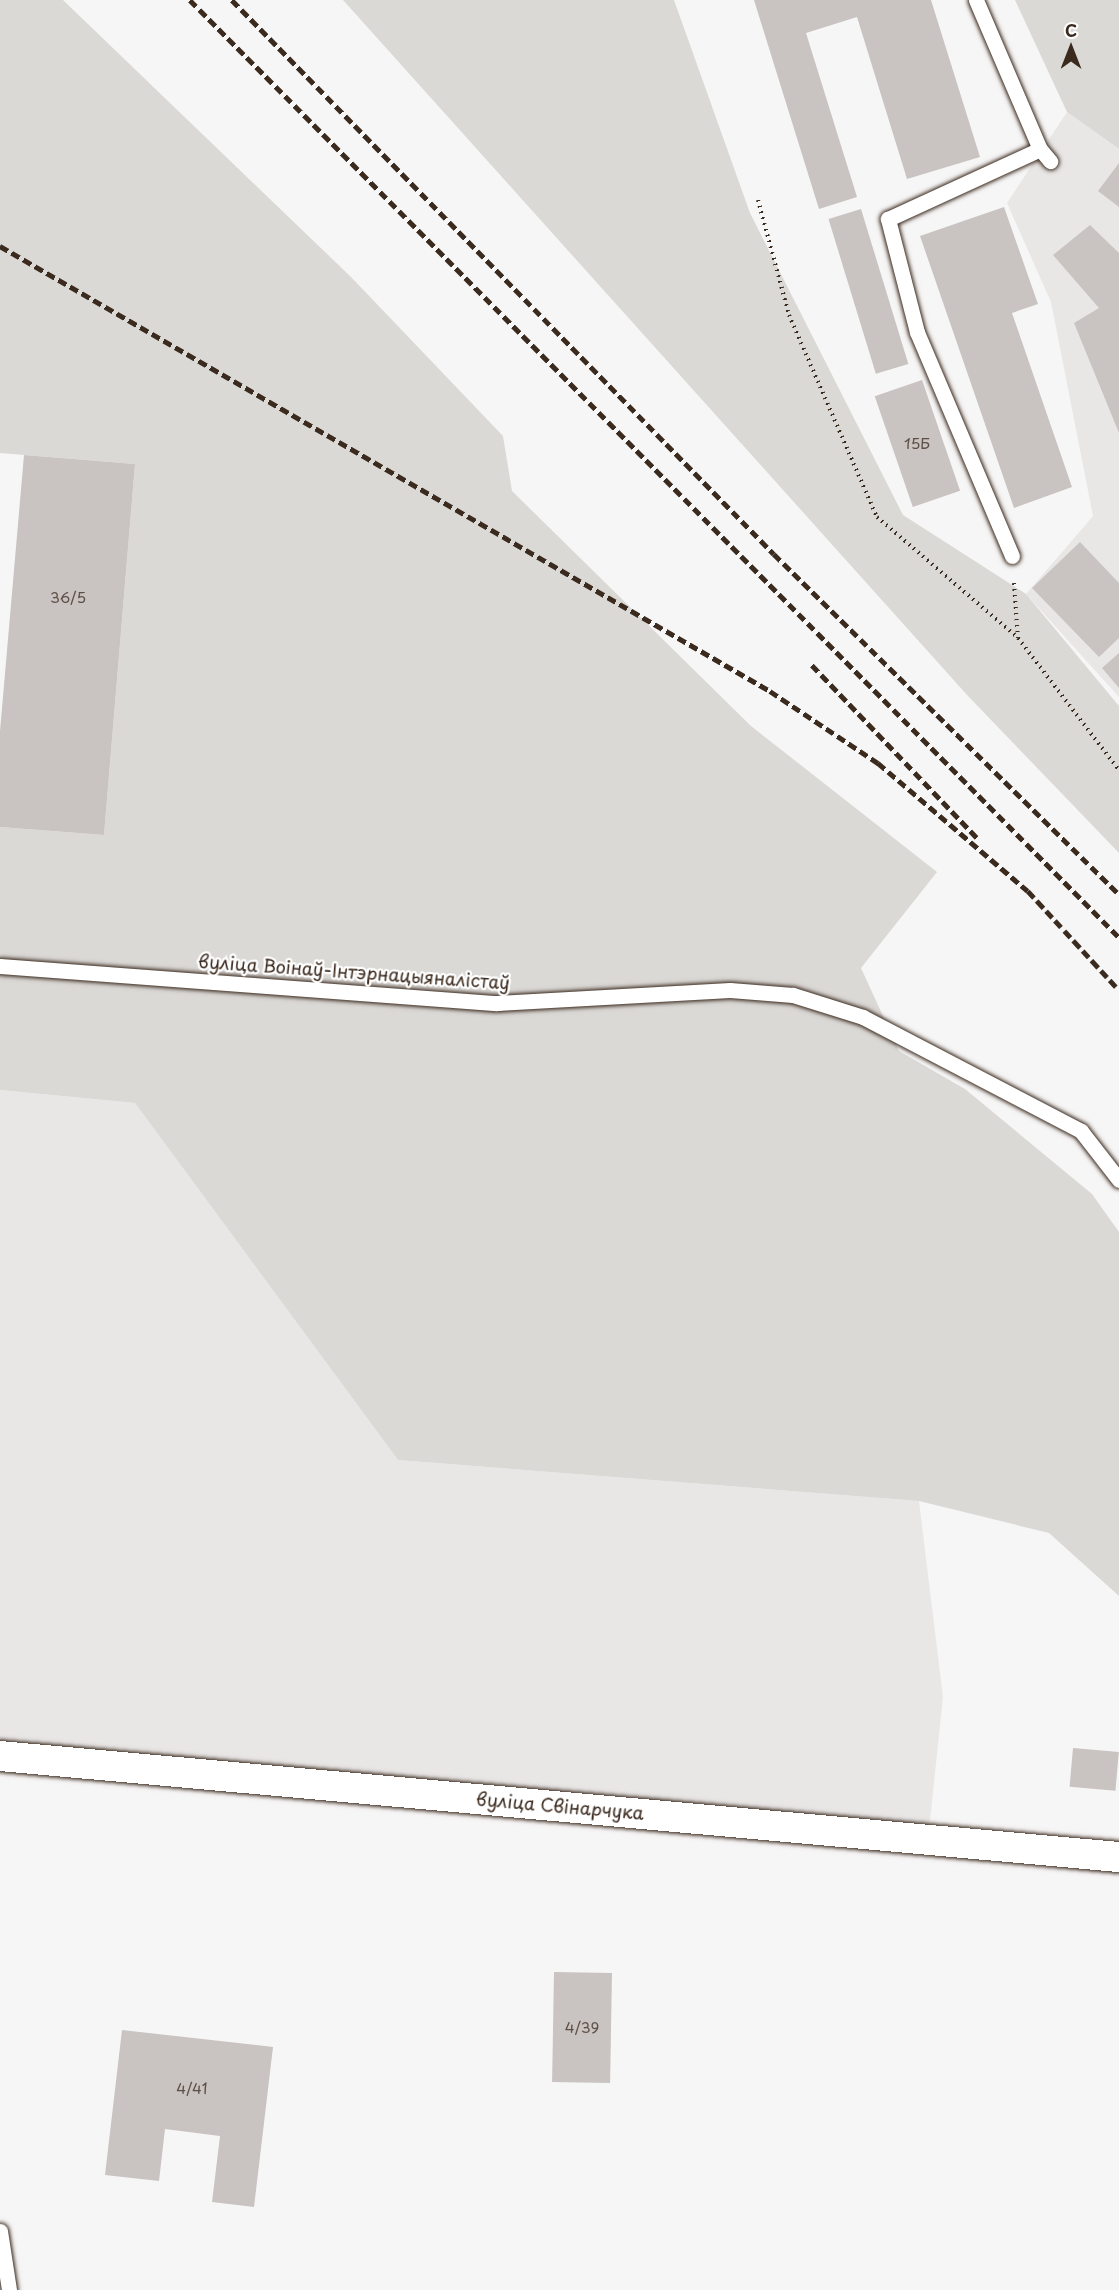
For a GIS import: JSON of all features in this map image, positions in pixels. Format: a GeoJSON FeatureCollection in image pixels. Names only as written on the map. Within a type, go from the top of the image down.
{"type":"FeatureCollection","features":[{"type":"Feature","properties":{"kind":"street","name":"вуліца Свінарчука"},"geometry":{"type":"LineString","coordinates":[[0,1756],[1119,1857]]}},
{"type":"Feature","properties":{"kind":"lane"},"geometry":{"type":"LineString","coordinates":[[976,0],[1045,155],[888,219],[917,332],[1012,556]]}},
{"type":"Feature","properties":{"kind":"lane","name":"вуліца Воінаў-Інтэрнацыяналістаў"},"geometry":{"type":"LineString","coordinates":[[0,966],[497,1003],[729,990],[793,995],[863,1017],[1081,1131],[1119,1180]]}},
{"type":"Feature","properties":{"kind":"lane"},"geometry":{"type":"LineString","coordinates":[[0,2231],[9,2290]]}},
{"type":"Feature","properties":{"kind":"path"},"geometry":{"type":"LineString","coordinates":[[758,200],[789,315],[877,517],[1018,639],[1119,770]]}},
{"type":"Feature","properties":{"kind":"path"},"geometry":{"type":"LineString","coordinates":[[1012,556],[1018,639]]}},
{"type":"Feature","properties":{"kind":"shaded area"},"geometry":{"type":"Polygon","coordinates":[[[0,0],[63,0],[351,277],[503,436],[512,491],[751,726],[937,872],[861,968],[899,1051],[965,1089],[1092,1194],[1119,1232],[1119,1596],[1049,1533],[919,1501],[398,1460],[135,1103],[0,1090],[0,827],[104,835],[135,464],[0,453],[0,0]]]}},
{"type":"Feature","properties":{"kind":"shaded area"},"geometry":{"type":"Polygon","coordinates":[[[343,0],[674,0],[750,213],[903,515],[1026,594],[1119,706],[1119,853],[968,696],[343,0]]]}},
{"type":"Feature","properties":{"kind":"shaded area"},"geometry":{"type":"Polygon","coordinates":[[[1015,0],[1119,0],[1119,149],[1067,112],[1015,0]]]}},
{"type":"Feature","properties":{"kind":"shaded area"},"geometry":{"type":"Polygon","coordinates":[[[1067,112],[1119,149],[1119,697],[1026,594],[1093,516],[1051,302],[1007,203],[1067,112]]]}},
{"type":"Feature","properties":{"kind":"shaded area"},"geometry":{"type":"Polygon","coordinates":[[[0,1090],[135,1103],[398,1460],[919,1501],[943,1697],[928,1840],[0,1756],[0,1090]]]}},
{"type":"Feature","properties":{"kind":"building"},"geometry":{"type":"Polygon","coordinates":[[[754,0],[931,0],[980,157],[907,179],[857,17],[806,33],[857,197],[819,209],[754,0]]]}},
{"type":"Feature","properties":{"kind":"building"},"geometry":{"type":"Polygon","coordinates":[[[1119,163],[1119,207],[1098,191],[1119,163]]]}},
{"type":"Feature","properties":{"kind":"building"},"geometry":{"type":"Polygon","coordinates":[[[1004,207],[1038,304],[1012,313],[1072,487],[1014,508],[920,236],[1004,207]]]}},
{"type":"Feature","properties":{"kind":"building"},"geometry":{"type":"Polygon","coordinates":[[[861,209],[908,364],[876,374],[828,219],[861,209]]]}},
{"type":"Feature","properties":{"kind":"building"},"geometry":{"type":"Polygon","coordinates":[[[1090,225],[1119,253],[1119,433],[1074,323],[1099,308],[1053,255],[1090,225]]]}},
{"type":"Feature","properties":{"kind":"building"},"geometry":{"type":"Polygon","coordinates":[[[922,380],[960,491],[913,507],[875,396],[922,380]]]}},
{"type":"Feature","properties":{"kind":"building"},"geometry":{"type":"Polygon","coordinates":[[[24,455],[135,464],[104,835],[0,827],[0,731],[24,455]]]}},
{"type":"Feature","properties":{"kind":"building"},"geometry":{"type":"Polygon","coordinates":[[[1080,542],[1119,583],[1119,638],[1099,657],[1032,588],[1080,542]]]}},
{"type":"Feature","properties":{"kind":"building"},"geometry":{"type":"Polygon","coordinates":[[[1119,653],[1119,688],[1102,668],[1119,653]]]}},
{"type":"Feature","properties":{"kind":"building"},"geometry":{"type":"Polygon","coordinates":[[[1073,1748],[1119,1752],[1115,1791],[1070,1787],[1073,1748]]]}},
{"type":"Feature","properties":{"kind":"building"},"geometry":{"type":"Polygon","coordinates":[[[554,1972],[612,1973],[610,2083],[552,2082],[554,1972]]]}},
{"type":"Feature","properties":{"kind":"building"},"geometry":{"type":"Polygon","coordinates":[[[122,2030],[273,2047],[254,2207],[212,2202],[220,2136],[165,2129],[159,2181],[105,2175],[122,2030]]]}},
{"type":"Feature","properties":{"kind":"railway"},"geometry":{"type":"LineString","coordinates":[[190,0],[1119,937]]}},
{"type":"Feature","properties":{"kind":"railway"},"geometry":{"type":"LineString","coordinates":[[232,0],[774,554],[1119,894]]}},
{"type":"Feature","properties":{"kind":"railway"},"geometry":{"type":"LineString","coordinates":[[0,246],[770,691],[878,763],[1028,891],[1119,990]]}},
{"type":"Feature","properties":{"kind":"railway"},"geometry":{"type":"LineString","coordinates":[[812,665],[978,839]]}}]}
